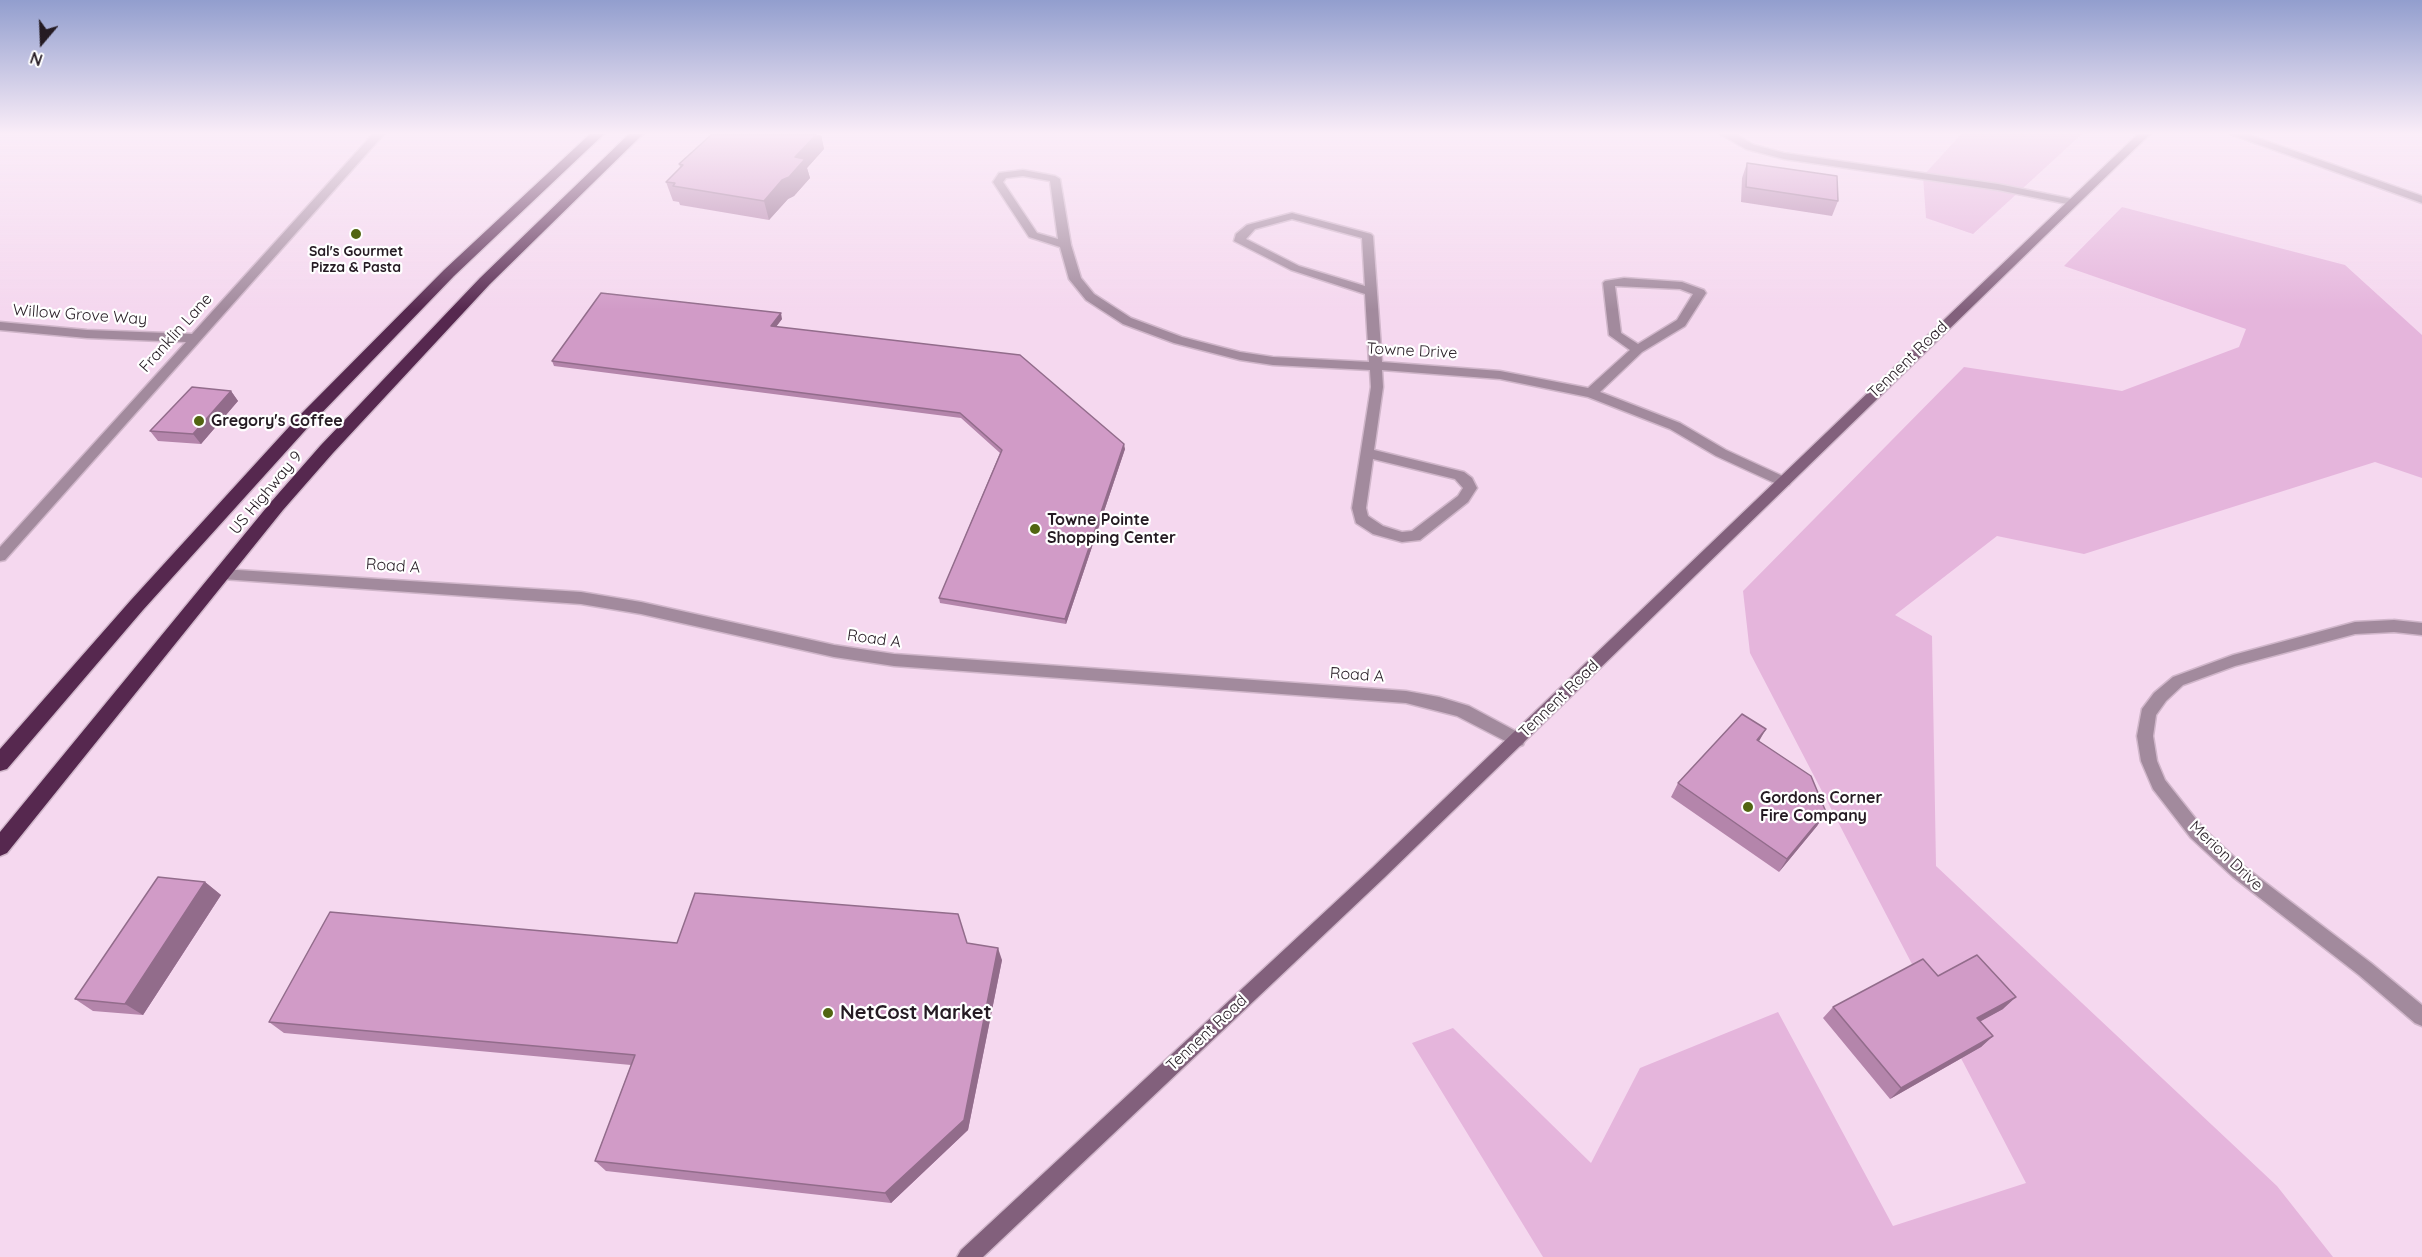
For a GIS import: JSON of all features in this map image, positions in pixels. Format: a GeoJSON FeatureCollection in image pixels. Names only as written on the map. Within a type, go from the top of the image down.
{"type":"FeatureCollection","features":[{"type":"Feature","properties":{"kind":"highway","name":"US Highway 9"},"geometry":{"type":"LineString","coordinates":[[0,763],[144,597],[305,420],[449,273],[536,193]]}},
{"type":"Feature","properties":{"kind":"highway","name":"US Highway 9"},"geometry":{"type":"LineString","coordinates":[[0,847],[277,506],[407,362],[492,274],[577,193]]}},
{"type":"Feature","properties":{"kind":"street","name":"Franklin Lane"},"geometry":{"type":"LineString","coordinates":[[0,556],[326,193]]}},
{"type":"Feature","properties":{"kind":"street","name":"Towne Drive"},"geometry":{"type":"LineString","coordinates":[[1005,193],[1033,235],[1065,245]]}},
{"type":"Feature","properties":{"kind":"street","name":"Towne Drive"},"geometry":{"type":"LineString","coordinates":[[1057,193],[1065,245],[1075,279],[1090,297],[1112,313],[1152,332],[1209,349],[1262,359],[1302,364],[1439,369],[1500,375],[1591,393],[1666,423],[1721,453],[1784,482]]}},
{"type":"Feature","properties":{"kind":"street"},"geometry":{"type":"LineString","coordinates":[[2029,193],[2072,202]]}},
{"type":"Feature","properties":{"kind":"street","name":"Tennent Road"},"geometry":{"type":"LineString","coordinates":[[968,1257],[1378,873],[2082,193]]}},
{"type":"Feature","properties":{"kind":"street"},"geometry":{"type":"LineString","coordinates":[[2401,193],[2422,200]]}},
{"type":"Feature","properties":{"kind":"street"},"geometry":{"type":"LineString","coordinates":[[1367,453],[1459,476],[1467,481],[1470,488],[1463,499],[1415,536],[1402,537],[1378,530],[1361,519],[1359,508],[1367,453],[1377,387],[1376,367],[1371,292],[1367,236],[1292,216],[1251,227],[1240,236],[1240,241],[1295,268],[1371,292]]}},
{"type":"Feature","properties":{"kind":"street"},"geometry":{"type":"LineString","coordinates":[[1591,393],[1638,349],[1681,323],[1700,293],[1688,287],[1658,283],[1609,283],[1615,335],[1638,349]]}},
{"type":"Feature","properties":{"kind":"street","name":"Willow Grove Way"},"geometry":{"type":"LineString","coordinates":[[0,326],[87,334],[194,338]]}},
{"type":"Feature","properties":{"kind":"street","name":"Road A"},"geometry":{"type":"LineString","coordinates":[[222,574],[581,598],[641,608],[834,651],[894,660],[1406,697],[1439,703],[1463,711],[1517,740]]}},
{"type":"Feature","properties":{"kind":"street","name":"Merion Drive"},"geometry":{"type":"LineString","coordinates":[[2422,629],[2394,626],[2355,627],[2234,661],[2178,681],[2160,697],[2148,714],[2145,736],[2149,760],[2159,784],[2197,833],[2239,872],[2365,969],[2422,1017]]}},
{"type":"Feature","properties":{"kind":"shaded area"},"geometry":{"type":"Polygon","coordinates":[[[1924,193],[2018,193],[1973,234],[1926,218],[1924,193]]]}},
{"type":"Feature","properties":{"kind":"shaded area"},"geometry":{"type":"Polygon","coordinates":[[[2122,207],[2345,265],[2422,335],[2422,478],[2375,462],[2084,554],[1997,536],[1895,615],[1932,636],[1936,866],[2277,1186],[2333,1257],[1543,1257],[1412,1043],[1453,1028],[1591,1163],[1640,1068],[1778,1012],[1893,1226],[2026,1183],[1750,653],[1743,591],[1964,367],[2122,391],[2239,347],[2246,329],[2064,266],[2122,207]]]}},
{"type":"Feature","properties":{"kind":"building"},"geometry":{"type":"Polygon","coordinates":[[[713,193],[771,193],[764,201],[713,193]]]}},
{"type":"Feature","properties":{"kind":"building"},"geometry":{"type":"Polygon","coordinates":[[[1783,193],[1838,193],[1838,201],[1783,193]]]}},
{"type":"Feature","properties":{"kind":"building","name":"Towne Pointe Shopping Center"},"geometry":{"type":"Polygon","coordinates":[[[601,293],[781,313],[771,326],[1020,355],[1124,444],[1065,619],[939,598],[1002,450],[960,413],[552,361],[601,293]]]}},
{"type":"Feature","properties":{"kind":"building"},"geometry":{"type":"Polygon","coordinates":[[[192,387],[231,391],[193,434],[150,431],[192,387]]]}},
{"type":"Feature","properties":{"kind":"building","name":"Gordons Corner Fire Company"},"geometry":{"type":"Polygon","coordinates":[[[1742,714],[1766,729],[1757,740],[1811,776],[1826,812],[1787,859],[1678,783],[1742,714]]]}},
{"type":"Feature","properties":{"kind":"building"},"geometry":{"type":"Polygon","coordinates":[[[158,877],[205,882],[125,1004],[75,999],[158,877]]]}},
{"type":"Feature","properties":{"kind":"building","name":"NetCost Market"},"geometry":{"type":"Polygon","coordinates":[[[695,893],[958,914],[967,943],[998,948],[964,1120],[885,1193],[595,1161],[635,1055],[269,1022],[330,912],[677,943],[695,893]]]}},
{"type":"Feature","properties":{"kind":"building"},"geometry":{"type":"Polygon","coordinates":[[[1977,955],[2016,997],[1977,1018],[1993,1036],[1901,1088],[1833,1007],[1923,959],[1938,976],[1977,955]]]}},
{"type":"Feature","properties":{"kind":"place","name":"Sal's Gourmet Pizza & Pasta"},"geometry":{"type":"Point","coordinates":[356,234]}},
{"type":"Feature","properties":{"kind":"place","name":"Gregory's Coffee"},"geometry":{"type":"Point","coordinates":[199,421]}},
{"type":"Feature","properties":{"kind":"place","name":"Towne Pointe Shopping Center"},"geometry":{"type":"Point","coordinates":[1035,529]}},
{"type":"Feature","properties":{"kind":"place","name":"Gordons Corner Fire Company"},"geometry":{"type":"Point","coordinates":[1748,807]}},
{"type":"Feature","properties":{"kind":"place","name":"NetCost Market"},"geometry":{"type":"Point","coordinates":[828,1013]}}]}
